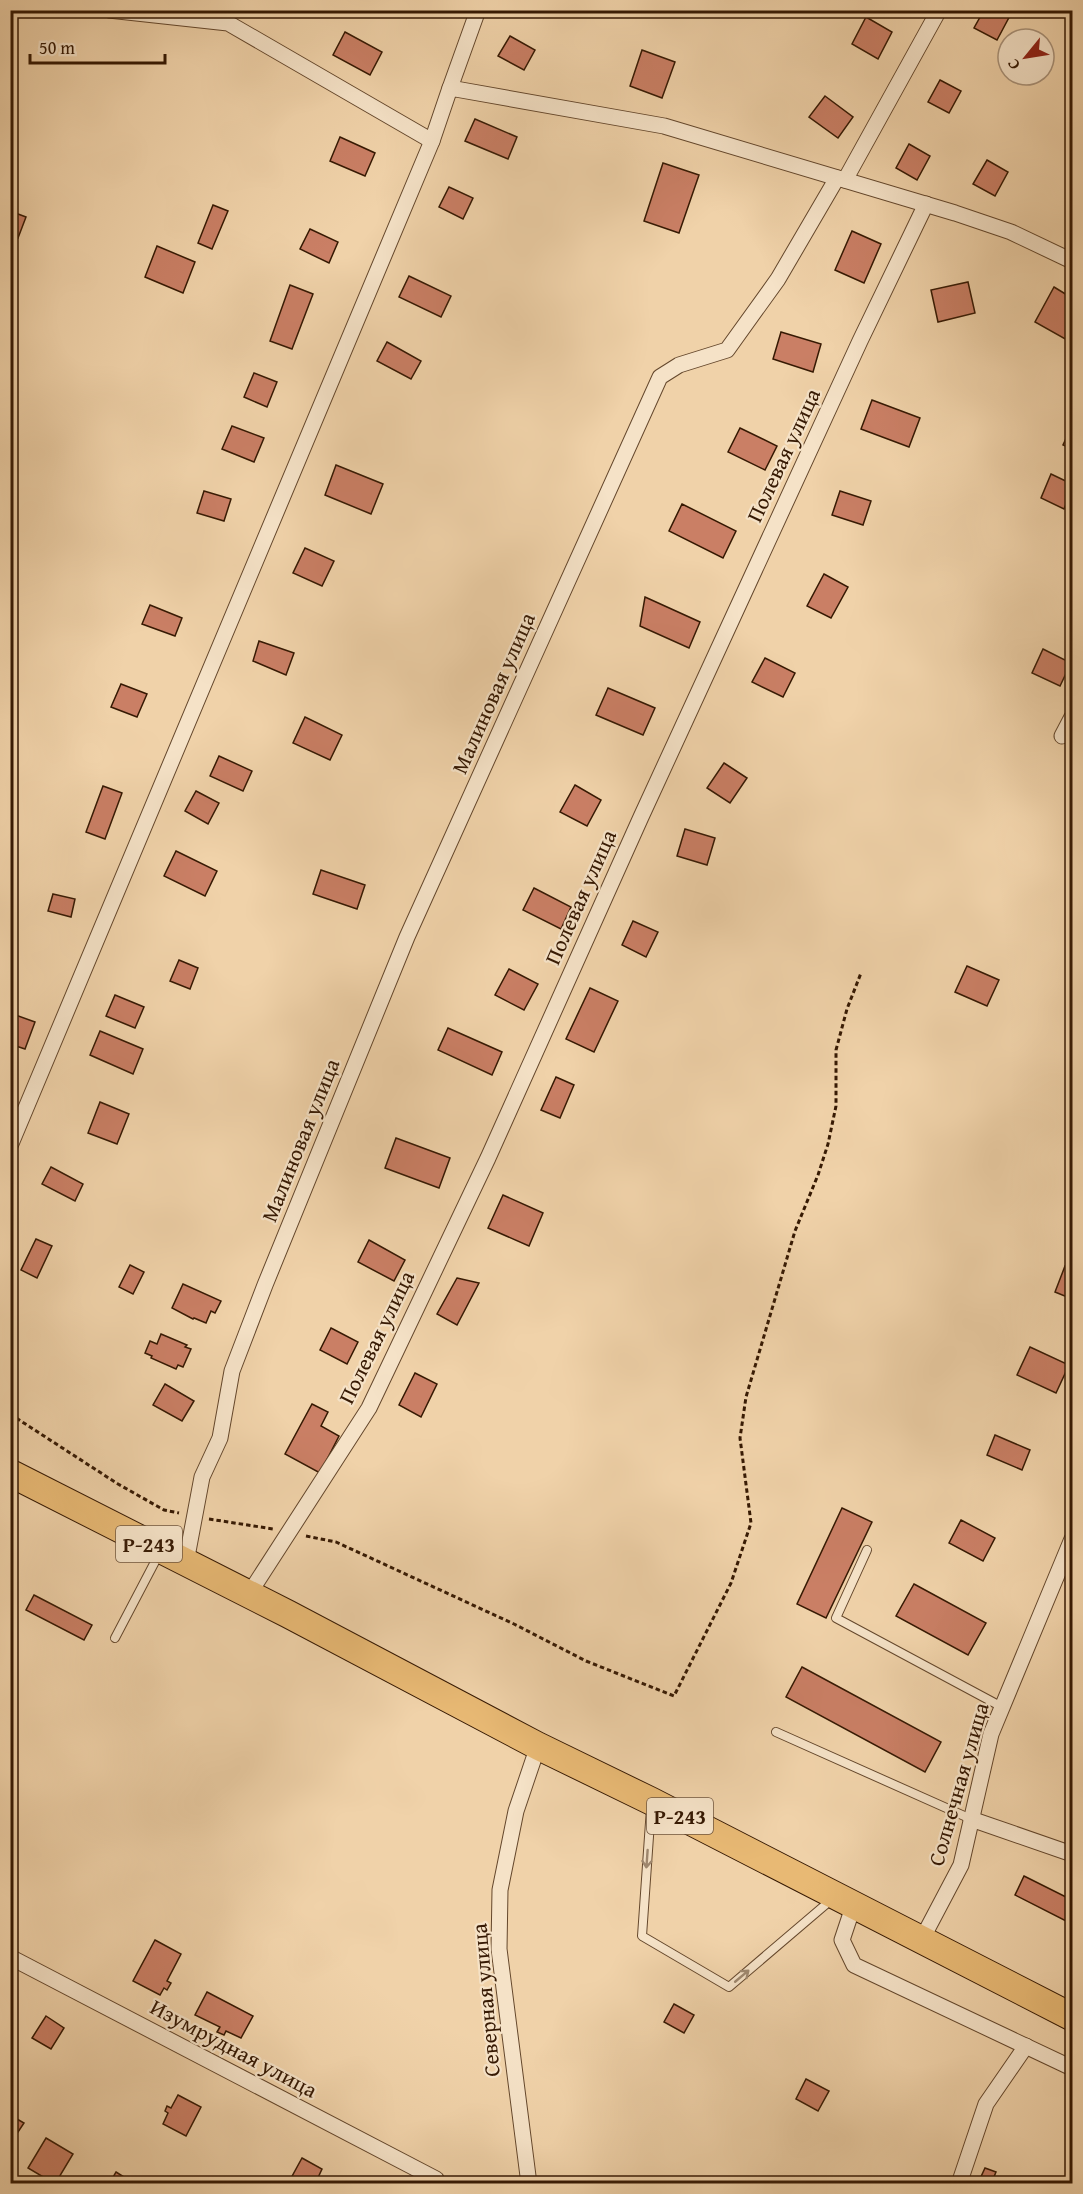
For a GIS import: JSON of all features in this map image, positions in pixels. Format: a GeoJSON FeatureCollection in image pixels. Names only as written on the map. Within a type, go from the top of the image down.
{"type":"FeatureCollection","features":[{"type":"Feature","properties":{"kind":"highway","name":"Р-243"},"geometry":{"type":"LineString","coordinates":[[10,1473],[249,1594],[538,1746],[651,1801],[1072,2017]]}},
{"type":"Feature","properties":{"kind":"street"},"geometry":{"type":"LineString","coordinates":[[109,10],[228,23],[432,141]]}},
{"type":"Feature","properties":{"kind":"street"},"geometry":{"type":"LineString","coordinates":[[10,1146],[432,141],[478,10]]}},
{"type":"Feature","properties":{"kind":"street","name":"Малиновая улица"},"geometry":{"type":"LineString","coordinates":[[186,1562],[202,1478],[220,1438],[232,1371],[266,1285],[407,937],[660,377],[679,365],[727,350],[778,279],[841,179],[939,10]]}},
{"type":"Feature","properties":{"kind":"street"},"geometry":{"type":"LineString","coordinates":[[450,88],[664,126],[926,204],[1011,232],[1072,261]]}},
{"type":"Feature","properties":{"kind":"street","name":"Полевая улица"},"geometry":{"type":"LineString","coordinates":[[249,1594],[369,1408],[488,1158],[641,817],[855,351],[926,204]]}},
{"type":"Feature","properties":{"kind":"street"},"geometry":{"type":"LineString","coordinates":[[1062,736],[1072,717]]}},
{"type":"Feature","properties":{"kind":"street","name":"Солнечная улица"},"geometry":{"type":"LineString","coordinates":[[922,1939],[962,1865],[991,1734],[1072,1539]]}},
{"type":"Feature","properties":{"kind":"street","name":"Северная улица"},"geometry":{"type":"LineString","coordinates":[[529,2184],[499,1948],[500,1890],[516,1811],[538,1746]]}},
{"type":"Feature","properties":{"kind":"street"},"geometry":{"type":"LineString","coordinates":[[971,1819],[1072,1854]]}},
{"type":"Feature","properties":{"kind":"street"},"geometry":{"type":"LineString","coordinates":[[845,1900],[842,1940],[854,1965],[1072,2068]]}},
{"type":"Feature","properties":{"kind":"street","name":"Изумрудная улица"},"geometry":{"type":"LineString","coordinates":[[10,1957],[436,2179]]}},
{"type":"Feature","properties":{"kind":"street"},"geometry":{"type":"LineString","coordinates":[[959,2184],[986,2104],[1026,2046]]}},
{"type":"Feature","properties":{"kind":"lane"},"geometry":{"type":"LineString","coordinates":[[115,1638],[161,1550]]}},
{"type":"Feature","properties":{"kind":"lane"},"geometry":{"type":"LineString","coordinates":[[867,1550],[836,1618],[1002,1707]]}},
{"type":"Feature","properties":{"kind":"lane"},"geometry":{"type":"LineString","coordinates":[[776,1732],[971,1819]]}},
{"type":"Feature","properties":{"kind":"lane"},"geometry":{"type":"LineString","coordinates":[[651,1801],[642,1936],[729,1987],[845,1900]]}},
{"type":"Feature","properties":{"kind":"path"},"geometry":{"type":"LineString","coordinates":[[10,1414],[118,1484],[164,1510],[336,1542],[494,1614],[586,1660],[674,1696],[731,1582],[751,1523],[740,1438],[746,1397],[795,1231],[828,1144],[836,1106],[836,1050],[847,1009],[861,973]]}},
{"type":"Feature","properties":{"kind":"building"},"geometry":{"type":"Polygon","coordinates":[[[984,10],[1013,10],[1004,27],[996,27],[996,39],[974,28],[984,10]]]}},
{"type":"Feature","properties":{"kind":"building"},"geometry":{"type":"Polygon","coordinates":[[[866,17],[892,32],[878,59],[852,44],[866,17]]]}},
{"type":"Feature","properties":{"kind":"building"},"geometry":{"type":"Polygon","coordinates":[[[345,32],[382,52],[370,75],[333,55],[345,32]]]}},
{"type":"Feature","properties":{"kind":"building"},"geometry":{"type":"Polygon","coordinates":[[[510,36],[535,50],[524,70],[498,56],[510,36]]]}},
{"type":"Feature","properties":{"kind":"building"},"geometry":{"type":"Polygon","coordinates":[[[642,50],[675,62],[662,98],[630,86],[642,50]]]}},
{"type":"Feature","properties":{"kind":"building"},"geometry":{"type":"Polygon","coordinates":[[[940,80],[961,91],[949,113],[928,102],[940,80]]]}},
{"type":"Feature","properties":{"kind":"building"},"geometry":{"type":"Polygon","coordinates":[[[825,96],[853,117],[838,138],[809,117],[825,96]]]}},
{"type":"Feature","properties":{"kind":"building"},"geometry":{"type":"Polygon","coordinates":[[[475,119],[517,137],[508,159],[465,141],[475,119]]]}},
{"type":"Feature","properties":{"kind":"building"},"geometry":{"type":"Polygon","coordinates":[[[340,137],[375,153],[365,176],[330,161],[340,137]]]}},
{"type":"Feature","properties":{"kind":"building"},"geometry":{"type":"Polygon","coordinates":[[[909,144],[930,156],[917,180],[896,168],[909,144]]]}},
{"type":"Feature","properties":{"kind":"building"},"geometry":{"type":"Polygon","coordinates":[[[987,160],[1008,172],[995,196],[973,184],[987,160]]]}},
{"type":"Feature","properties":{"kind":"building"},"geometry":{"type":"Polygon","coordinates":[[[663,163],[699,175],[679,233],[644,221],[663,163]]]}},
{"type":"Feature","properties":{"kind":"building"},"geometry":{"type":"Polygon","coordinates":[[[449,187],[473,198],[463,219],[439,207],[449,187]]]}},
{"type":"Feature","properties":{"kind":"building"},"geometry":{"type":"Polygon","coordinates":[[[213,205],[228,211],[212,249],[198,243],[213,205]]]}},
{"type":"Feature","properties":{"kind":"building"},"geometry":{"type":"Polygon","coordinates":[[[10,211],[26,217],[18,238],[10,235],[10,211]]]}},
{"type":"Feature","properties":{"kind":"building"},"geometry":{"type":"Polygon","coordinates":[[[310,229],[338,242],[329,263],[300,249],[310,229]]]}},
{"type":"Feature","properties":{"kind":"building"},"geometry":{"type":"Polygon","coordinates":[[[852,231],[881,244],[864,283],[835,270],[852,231]]]}},
{"type":"Feature","properties":{"kind":"building"},"geometry":{"type":"Polygon","coordinates":[[[157,246],[195,262],[183,293],[145,277],[157,246]]]}},
{"type":"Feature","properties":{"kind":"building"},"geometry":{"type":"Polygon","coordinates":[[[409,276],[451,296],[441,317],[399,297],[409,276]]]}},
{"type":"Feature","properties":{"kind":"building"},"geometry":{"type":"Polygon","coordinates":[[[968,282],[975,313],[938,322],[931,290],[968,282]]]}},
{"type":"Feature","properties":{"kind":"building"},"geometry":{"type":"Polygon","coordinates":[[[290,285],[313,294],[292,349],[270,341],[290,285]]]}},
{"type":"Feature","properties":{"kind":"building"},"geometry":{"type":"Polygon","coordinates":[[[1054,287],[1072,298],[1072,330],[1067,340],[1035,322],[1054,287]]]}},
{"type":"Feature","properties":{"kind":"building"},"geometry":{"type":"Polygon","coordinates":[[[781,332],[821,344],[813,372],[773,359],[781,332]]]}},
{"type":"Feature","properties":{"kind":"building"},"geometry":{"type":"Polygon","coordinates":[[[387,342],[421,361],[411,379],[377,361],[387,342]]]}},
{"type":"Feature","properties":{"kind":"building"},"geometry":{"type":"Polygon","coordinates":[[[254,373],[277,382],[267,407],[244,397],[254,373]]]}},
{"type":"Feature","properties":{"kind":"building"},"geometry":{"type":"Polygon","coordinates":[[[872,400],[920,418],[909,447],[861,429],[872,400]]]}},
{"type":"Feature","properties":{"kind":"building"},"geometry":{"type":"Polygon","coordinates":[[[232,426],[264,438],[254,462],[222,449],[232,426]]]}},
{"type":"Feature","properties":{"kind":"building"},"geometry":{"type":"Polygon","coordinates":[[[1072,426],[1072,449],[1063,445],[1072,426]]]}},
{"type":"Feature","properties":{"kind":"building"},"geometry":{"type":"Polygon","coordinates":[[[740,428],[777,446],[765,470],[728,452],[740,428]]]}},
{"type":"Feature","properties":{"kind":"building"},"geometry":{"type":"Polygon","coordinates":[[[336,465],[383,484],[371,514],[325,495],[336,465]]]}},
{"type":"Feature","properties":{"kind":"building"},"geometry":{"type":"Polygon","coordinates":[[[1051,474],[1072,484],[1064,509],[1041,498],[1051,474]]]}},
{"type":"Feature","properties":{"kind":"building"},"geometry":{"type":"Polygon","coordinates":[[[204,491],[231,499],[224,521],[197,513],[204,491]]]}},
{"type":"Feature","properties":{"kind":"building"},"geometry":{"type":"Polygon","coordinates":[[[840,491],[871,501],[863,525],[832,515],[840,491]]]}},
{"type":"Feature","properties":{"kind":"building"},"geometry":{"type":"Polygon","coordinates":[[[682,504],[736,531],[723,558],[669,531],[682,504]]]}},
{"type":"Feature","properties":{"kind":"building"},"geometry":{"type":"Polygon","coordinates":[[[305,548],[334,561],[322,586],[293,573],[305,548]]]}},
{"type":"Feature","properties":{"kind":"building"},"geometry":{"type":"Polygon","coordinates":[[[824,574],[848,587],[831,618],[807,606],[824,574]]]}},
{"type":"Feature","properties":{"kind":"building"},"geometry":{"type":"Polygon","coordinates":[[[645,597],[700,622],[689,648],[640,626],[645,597]]]}},
{"type":"Feature","properties":{"kind":"building"},"geometry":{"type":"Polygon","coordinates":[[[150,605],[182,618],[175,636],[142,624],[150,605]]]}},
{"type":"Feature","properties":{"kind":"building"},"geometry":{"type":"Polygon","coordinates":[[[259,641],[294,653],[286,675],[253,661],[259,641]]]}},
{"type":"Feature","properties":{"kind":"building"},"geometry":{"type":"Polygon","coordinates":[[[1043,649],[1071,663],[1060,686],[1032,673],[1043,649]]]}},
{"type":"Feature","properties":{"kind":"building"},"geometry":{"type":"Polygon","coordinates":[[[765,658],[795,673],[783,697],[752,682],[765,658]]]}},
{"type":"Feature","properties":{"kind":"building"},"geometry":{"type":"Polygon","coordinates":[[[121,684],[147,694],[137,717],[111,707],[121,684]]]}},
{"type":"Feature","properties":{"kind":"building"},"geometry":{"type":"Polygon","coordinates":[[[608,688],[655,708],[643,735],[596,715],[608,688]]]}},
{"type":"Feature","properties":{"kind":"building"},"geometry":{"type":"Polygon","coordinates":[[[305,717],[342,735],[330,760],[293,743],[305,717]]]}},
{"type":"Feature","properties":{"kind":"building"},"geometry":{"type":"Polygon","coordinates":[[[219,756],[252,771],[243,791],[210,776],[219,756]]]}},
{"type":"Feature","properties":{"kind":"building"},"geometry":{"type":"Polygon","coordinates":[[[724,763],[747,778],[730,803],[707,788],[724,763]]]}},
{"type":"Feature","properties":{"kind":"building"},"geometry":{"type":"Polygon","coordinates":[[[575,785],[601,800],[587,826],[560,812],[575,785]]]}},
{"type":"Feature","properties":{"kind":"building"},"geometry":{"type":"Polygon","coordinates":[[[103,786],[122,793],[105,839],[86,832],[103,786]]]}},
{"type":"Feature","properties":{"kind":"building"},"geometry":{"type":"Polygon","coordinates":[[[196,791],[219,803],[208,824],[185,811],[196,791]]]}},
{"type":"Feature","properties":{"kind":"building"},"geometry":{"type":"Polygon","coordinates":[[[685,829],[715,838],[707,865],[677,856],[685,829]]]}},
{"type":"Feature","properties":{"kind":"building"},"geometry":{"type":"Polygon","coordinates":[[[176,851],[217,871],[205,896],[164,876],[176,851]]]}},
{"type":"Feature","properties":{"kind":"building"},"geometry":{"type":"Polygon","coordinates":[[[321,870],[365,885],[357,909],[313,894],[321,870]]]}},
{"type":"Feature","properties":{"kind":"building"},"geometry":{"type":"Polygon","coordinates":[[[534,888],[571,907],[561,929],[523,910],[534,888]]]}},
{"type":"Feature","properties":{"kind":"building"},"geometry":{"type":"Polygon","coordinates":[[[53,894],[75,899],[71,917],[48,911],[53,894]]]}},
{"type":"Feature","properties":{"kind":"building"},"geometry":{"type":"Polygon","coordinates":[[[633,921],[658,932],[646,957],[622,945],[633,921]]]}},
{"type":"Feature","properties":{"kind":"building"},"geometry":{"type":"Polygon","coordinates":[[[179,960],[198,968],[190,989],[170,981],[179,960]]]}},
{"type":"Feature","properties":{"kind":"building"},"geometry":{"type":"Polygon","coordinates":[[[967,966],[999,980],[987,1006],[955,992],[967,966]]]}},
{"type":"Feature","properties":{"kind":"building"},"geometry":{"type":"Polygon","coordinates":[[[509,969],[538,984],[524,1010],[495,995],[509,969]]]}},
{"type":"Feature","properties":{"kind":"building"},"geometry":{"type":"Polygon","coordinates":[[[590,988],[618,1001],[594,1052],[566,1039],[590,988]]]}},
{"type":"Feature","properties":{"kind":"building"},"geometry":{"type":"Polygon","coordinates":[[[115,995],[144,1007],[135,1028],[106,1016],[115,995]]]}},
{"type":"Feature","properties":{"kind":"building"},"geometry":{"type":"Polygon","coordinates":[[[10,1013],[35,1022],[25,1049],[10,1044],[10,1013]]]}},
{"type":"Feature","properties":{"kind":"building"},"geometry":{"type":"Polygon","coordinates":[[[448,1028],[502,1052],[492,1075],[438,1050],[448,1028]]]}},
{"type":"Feature","properties":{"kind":"building"},"geometry":{"type":"Polygon","coordinates":[[[100,1031],[143,1049],[133,1074],[90,1055],[100,1031]]]}},
{"type":"Feature","properties":{"kind":"building"},"geometry":{"type":"Polygon","coordinates":[[[556,1077],[574,1085],[560,1118],[541,1110],[556,1077]]]}},
{"type":"Feature","properties":{"kind":"building"},"geometry":{"type":"Polygon","coordinates":[[[100,1102],[129,1114],[117,1144],[88,1133],[100,1102]]]}},
{"type":"Feature","properties":{"kind":"building"},"geometry":{"type":"Polygon","coordinates":[[[396,1138],[450,1158],[439,1188],[385,1168],[396,1138]]]}},
{"type":"Feature","properties":{"kind":"building"},"geometry":{"type":"Polygon","coordinates":[[[51,1167],[83,1184],[75,1201],[42,1184],[51,1167]]]}},
{"type":"Feature","properties":{"kind":"building"},"geometry":{"type":"Polygon","coordinates":[[[503,1195],[543,1213],[529,1246],[488,1228],[503,1195]]]}},
{"type":"Feature","properties":{"kind":"building"},"geometry":{"type":"Polygon","coordinates":[[[36,1239],[52,1246],[37,1278],[21,1270],[36,1239]]]}},
{"type":"Feature","properties":{"kind":"building"},"geometry":{"type":"Polygon","coordinates":[[[369,1240],[405,1260],[394,1281],[358,1262],[369,1240]]]}},
{"type":"Feature","properties":{"kind":"building"},"geometry":{"type":"Polygon","coordinates":[[[130,1265],[144,1272],[133,1294],[119,1287],[130,1265]]]}},
{"type":"Feature","properties":{"kind":"building"},"geometry":{"type":"Polygon","coordinates":[[[1065,1266],[1072,1269],[1072,1299],[1055,1292],[1065,1266]]]}},
{"type":"Feature","properties":{"kind":"building"},"geometry":{"type":"Polygon","coordinates":[[[457,1278],[479,1283],[457,1325],[437,1314],[457,1278]]]}},
{"type":"Feature","properties":{"kind":"building"},"geometry":{"type":"Polygon","coordinates":[[[183,1284],[221,1301],[215,1313],[211,1311],[206,1323],[172,1308],[183,1284]]]}},
{"type":"Feature","properties":{"kind":"building"},"geometry":{"type":"Polygon","coordinates":[[[331,1328],[358,1342],[347,1364],[320,1350],[331,1328]]]}},
{"type":"Feature","properties":{"kind":"building"},"geometry":{"type":"Polygon","coordinates":[[[161,1334],[191,1349],[183,1367],[178,1365],[176,1369],[145,1353],[150,1341],[157,1344],[161,1334]]]}},
{"type":"Feature","properties":{"kind":"building"},"geometry":{"type":"Polygon","coordinates":[[[1030,1347],[1069,1365],[1056,1393],[1017,1375],[1030,1347]]]}},
{"type":"Feature","properties":{"kind":"building"},"geometry":{"type":"Polygon","coordinates":[[[415,1373],[437,1384],[421,1417],[399,1405],[415,1373]]]}},
{"type":"Feature","properties":{"kind":"building"},"geometry":{"type":"Polygon","coordinates":[[[165,1384],[194,1401],[182,1421],[153,1405],[165,1384]]]}},
{"type":"Feature","properties":{"kind":"building"},"geometry":{"type":"Polygon","coordinates":[[[312,1404],[328,1412],[321,1426],[339,1436],[320,1473],[285,1454],[312,1404]]]}},
{"type":"Feature","properties":{"kind":"building"},"geometry":{"type":"Polygon","coordinates":[[[995,1435],[1030,1450],[1022,1470],[987,1455],[995,1435]]]}},
{"type":"Feature","properties":{"kind":"building"},"geometry":{"type":"Polygon","coordinates":[[[842,1508],[872,1522],[826,1618],[797,1604],[842,1508]]]}},
{"type":"Feature","properties":{"kind":"building"},"geometry":{"type":"Polygon","coordinates":[[[961,1520],[995,1538],[983,1561],[949,1543],[961,1520]]]}},
{"type":"Feature","properties":{"kind":"building"},"geometry":{"type":"Polygon","coordinates":[[[914,1584],[986,1623],[968,1655],[896,1616],[914,1584]]]}},
{"type":"Feature","properties":{"kind":"building"},"geometry":{"type":"Polygon","coordinates":[[[34,1595],[92,1625],[84,1640],[26,1610],[34,1595]]]}},
{"type":"Feature","properties":{"kind":"building"},"geometry":{"type":"Polygon","coordinates":[[[802,1667],[941,1742],[925,1772],[786,1697],[802,1667]]]}},
{"type":"Feature","properties":{"kind":"building"},"geometry":{"type":"Polygon","coordinates":[[[1024,1876],[1072,1900],[1072,1924],[1015,1895],[1024,1876]]]}},
{"type":"Feature","properties":{"kind":"building"},"geometry":{"type":"Polygon","coordinates":[[[155,1940],[181,1954],[167,1981],[171,1983],[160,1995],[133,1981],[155,1940]]]}},
{"type":"Feature","properties":{"kind":"building"},"geometry":{"type":"Polygon","coordinates":[[[207,1992],[253,2016],[241,2038],[226,2031],[224,2035],[217,2032],[220,2027],[195,2015],[207,1992]]]}},
{"type":"Feature","properties":{"kind":"building"},"geometry":{"type":"Polygon","coordinates":[[[674,2004],[694,2015],[684,2033],[664,2022],[674,2004]]]}},
{"type":"Feature","properties":{"kind":"building"},"geometry":{"type":"Polygon","coordinates":[[[46,2016],[64,2028],[51,2049],[32,2038],[46,2016]]]}},
{"type":"Feature","properties":{"kind":"building"},"geometry":{"type":"Polygon","coordinates":[[[806,2079],[829,2091],[818,2111],[796,2099],[806,2079]]]}},
{"type":"Feature","properties":{"kind":"building"},"geometry":{"type":"Polygon","coordinates":[[[178,2095],[201,2107],[186,2136],[163,2124],[168,2113],[165,2111],[167,2106],[171,2108],[178,2095]]]}},
{"type":"Feature","properties":{"kind":"building"},"geometry":{"type":"Polygon","coordinates":[[[10,2115],[24,2123],[10,2144],[10,2115]]]}},
{"type":"Feature","properties":{"kind":"building"},"geometry":{"type":"Polygon","coordinates":[[[46,2138],[73,2154],[55,2184],[28,2168],[46,2138]]]}},
{"type":"Feature","properties":{"kind":"building"},"geometry":{"type":"Polygon","coordinates":[[[302,2158],[322,2169],[315,2184],[297,2184],[290,2180],[302,2158]]]}},
{"type":"Feature","properties":{"kind":"building"},"geometry":{"type":"Polygon","coordinates":[[[985,2168],[996,2172],[991,2184],[979,2181],[985,2168]]]}},
{"type":"Feature","properties":{"kind":"building"},"geometry":{"type":"Polygon","coordinates":[[[116,2172],[135,2184],[109,2184],[116,2172]]]}}]}
